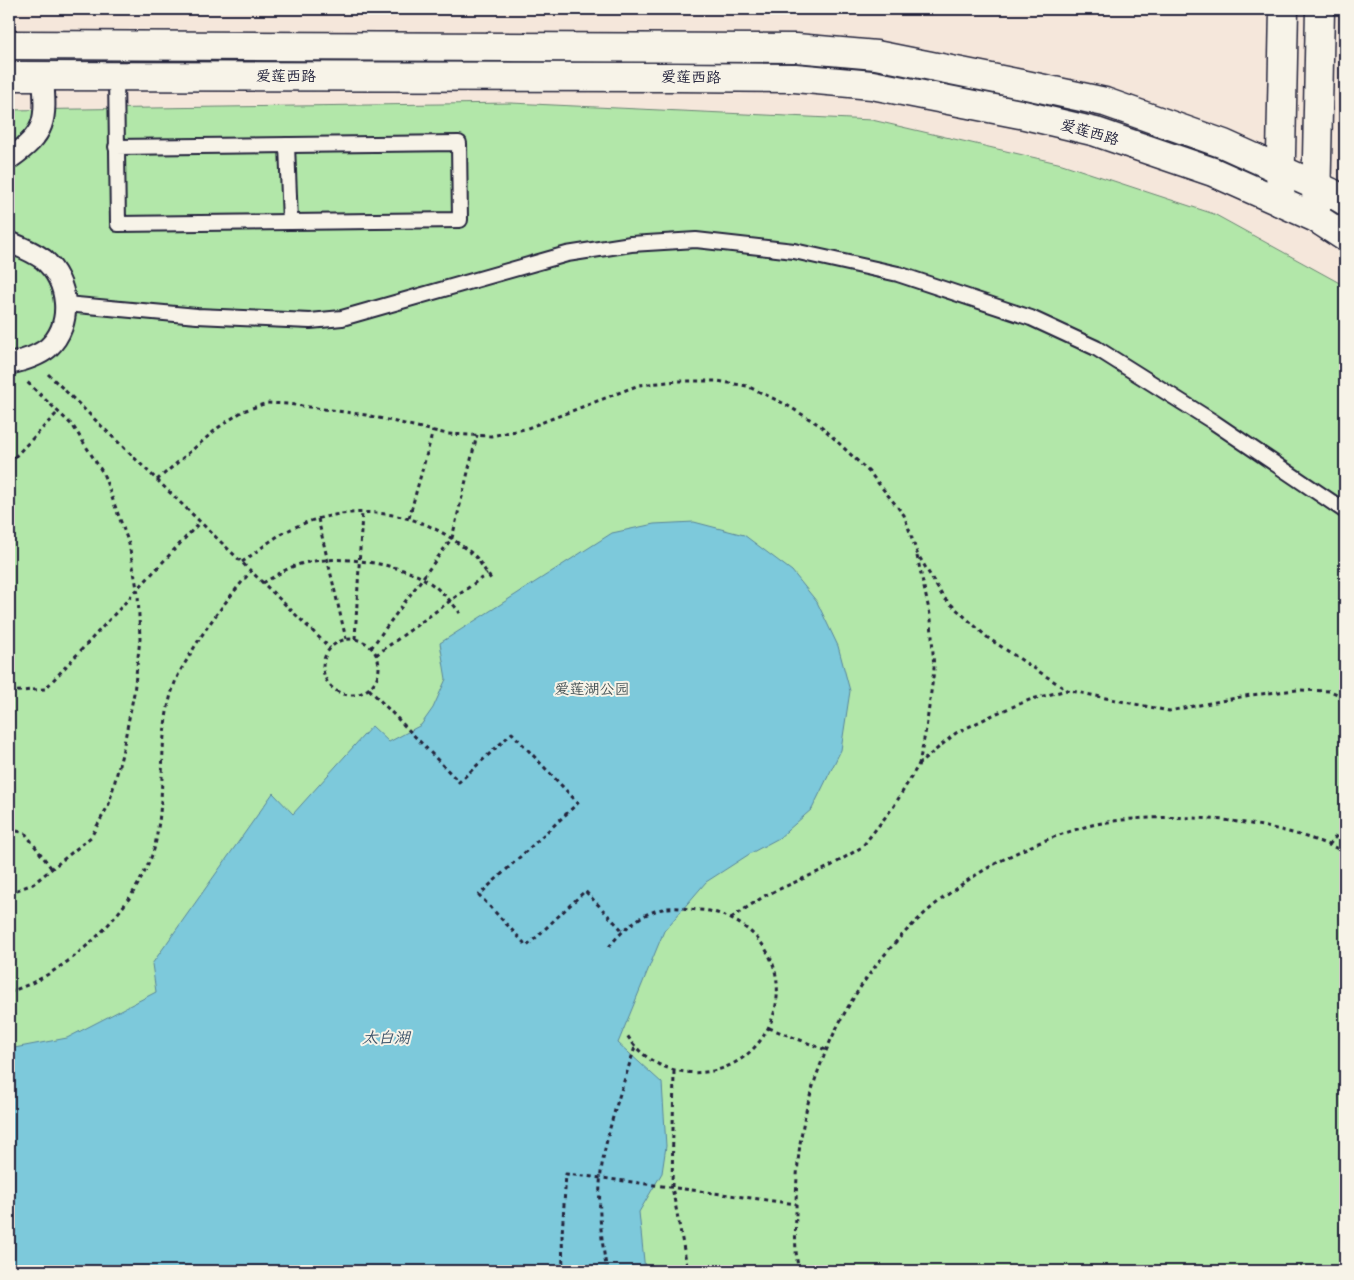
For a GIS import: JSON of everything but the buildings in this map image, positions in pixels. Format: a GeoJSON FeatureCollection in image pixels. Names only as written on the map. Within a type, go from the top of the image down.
{"type":"FeatureCollection","features":[{"type":"Feature","properties":{"kind":"main road"},"geometry":{"type":"LineString","coordinates":[[1280,202],[1284,9]]}},
{"type":"Feature","properties":{"kind":"main road"},"geometry":{"type":"LineString","coordinates":[[1316,218],[1320,9]]}},
{"type":"Feature","properties":{"kind":"main road","name":"爱莲西路"},"geometry":{"type":"LineString","coordinates":[[9,45],[796,48],[867,54],[1105,102],[1224,144],[1316,185],[1345,201]]}},
{"type":"Feature","properties":{"kind":"main road","name":"爱莲西路"},"geometry":{"type":"LineString","coordinates":[[9,76],[795,78],[872,86],[1020,114],[1096,132],[1213,172],[1316,218],[1345,237]]}},
{"type":"Feature","properties":{"kind":"street"},"geometry":{"type":"LineString","coordinates":[[9,159],[26,147],[40,132],[46,110],[43,76]]}},
{"type":"Feature","properties":{"kind":"street"},"geometry":{"type":"LineString","coordinates":[[9,242],[30,250],[44,260],[56,274],[63,290],[66,304],[63,321],[56,339],[46,349],[32,358],[10,364]]}},
{"type":"Feature","properties":{"kind":"lane"},"geometry":{"type":"LineString","coordinates":[[116,76],[116,147],[118,224],[460,220],[459,143],[116,147]]}},
{"type":"Feature","properties":{"kind":"lane"},"geometry":{"type":"LineString","coordinates":[[287,145],[290,222]]}},
{"type":"Feature","properties":{"kind":"lane"},"geometry":{"type":"LineString","coordinates":[[66,304],[197,316],[310,321],[342,318],[567,254],[631,244],[696,240],[794,251],[898,274],[1031,318],[1096,348],[1212,420],[1345,511]]}},
{"type":"Feature","properties":{"kind":"path"},"geometry":{"type":"LineString","coordinates":[[32,358],[330,648]]}},
{"type":"Feature","properties":{"kind":"path"},"geometry":{"type":"LineString","coordinates":[[9,893],[33,884],[91,837],[109,804],[122,754],[134,693],[140,639],[137,590],[129,544],[103,473],[73,426],[10,364]]}},
{"type":"Feature","properties":{"kind":"path"},"geometry":{"type":"LineString","coordinates":[[157,480],[219,427],[243,411],[267,404],[288,404],[366,415],[446,434],[491,436],[525,429],[639,385],[678,380],[717,381],[747,386],[785,404],[821,426],[870,473],[904,514],[917,553],[931,619],[934,670],[919,764]]}},
{"type":"Feature","properties":{"kind":"path"},"geometry":{"type":"LineString","coordinates":[[9,463],[58,412]]}},
{"type":"Feature","properties":{"kind":"path"},"geometry":{"type":"LineString","coordinates":[[409,518],[433,431]]}},
{"type":"Feature","properties":{"kind":"path"},"geometry":{"type":"LineString","coordinates":[[371,648],[452,538],[477,436]]}},
{"type":"Feature","properties":{"kind":"path"},"geometry":{"type":"LineString","coordinates":[[355,639],[362,512]]}},
{"type":"Feature","properties":{"kind":"path"},"geometry":{"type":"LineString","coordinates":[[242,562],[288,530],[318,519],[342,514],[373,512],[409,518],[446,534],[475,556],[491,579]]}},
{"type":"Feature","properties":{"kind":"path"},"geometry":{"type":"LineString","coordinates":[[318,519],[346,639]]}},
{"type":"Feature","properties":{"kind":"path"},"geometry":{"type":"LineString","coordinates":[[9,692],[44,689],[200,522]]}},
{"type":"Feature","properties":{"kind":"path"},"geometry":{"type":"LineString","coordinates":[[917,553],[943,597],[988,638],[1067,690],[1169,711],[1251,694],[1296,690],[1330,691],[1345,697]]}},
{"type":"Feature","properties":{"kind":"path"},"geometry":{"type":"LineString","coordinates":[[263,583],[297,565],[327,560],[359,561],[414,574],[448,597],[460,613]]}},
{"type":"Feature","properties":{"kind":"path"},"geometry":{"type":"LineString","coordinates":[[9,992],[21,988],[65,964],[92,942],[134,893],[153,854],[159,821],[167,712],[176,680],[214,615],[251,571]]}},
{"type":"Feature","properties":{"kind":"path"},"geometry":{"type":"LineString","coordinates":[[376,655],[487,574]]}},
{"type":"Feature","properties":{"kind":"path"},"geometry":{"type":"LineString","coordinates":[[355,639],[364,642],[371,648],[379,664],[375,682],[361,694],[352,696],[333,690],[323,674],[322,665],[324,655],[337,642],[355,639]]}},
{"type":"Feature","properties":{"kind":"path"},"geometry":{"type":"LineString","coordinates":[[369,689],[459,782],[512,733],[578,803],[479,895],[527,946],[585,891],[622,930]]}},
{"type":"Feature","properties":{"kind":"path"},"geometry":{"type":"LineString","coordinates":[[731,918],[766,895],[829,868],[862,847],[894,806],[919,764],[956,733],[997,713],[1032,699],[1067,690]]}},
{"type":"Feature","properties":{"kind":"path"},"geometry":{"type":"LineString","coordinates":[[799,1271],[795,1234],[797,1158],[802,1128],[814,1082],[826,1050],[843,1014],[860,987],[887,952],[947,894],[981,871],[1043,841],[1090,826],[1135,819],[1198,817],[1256,824],[1320,840],[1345,852]]}},
{"type":"Feature","properties":{"kind":"path"},"geometry":{"type":"LineString","coordinates":[[1329,845],[1345,825]]}},
{"type":"Feature","properties":{"kind":"path"},"geometry":{"type":"LineString","coordinates":[[9,829],[25,833],[52,869]]}},
{"type":"Feature","properties":{"kind":"path"},"geometry":{"type":"LineString","coordinates":[[609,947],[622,930],[649,913],[668,908],[704,910],[731,918],[753,933],[769,955],[777,980],[776,1007],[767,1032],[750,1053],[727,1068],[700,1074],[674,1071],[652,1062],[634,1047],[627,1035]]}},
{"type":"Feature","properties":{"kind":"path"},"geometry":{"type":"LineString","coordinates":[[769,1028],[826,1050]]}},
{"type":"Feature","properties":{"kind":"path"},"geometry":{"type":"LineString","coordinates":[[607,1271],[603,1252],[600,1196],[604,1154],[634,1047]]}},
{"type":"Feature","properties":{"kind":"path"},"geometry":{"type":"LineString","coordinates":[[674,1071],[672,1187],[688,1271]]}},
{"type":"Feature","properties":{"kind":"path"},"geometry":{"type":"LineString","coordinates":[[563,1271],[562,1235],[566,1174],[796,1204]]}},
{"type":"Feature","properties":{"kind":"green space","name":"爱莲湖公园"},"geometry":{"type":"Polygon","coordinates":[[[511,103],[872,120],[1062,164],[1214,214],[1345,286],[1345,1271],[9,1271],[9,110],[511,103]]]}},
{"type":"Feature","properties":{"kind":"water","name":"太白湖"},"geometry":{"type":"Polygon","coordinates":[[[694,522],[744,535],[792,571],[817,602],[838,646],[850,691],[841,750],[812,809],[779,838],[751,853],[706,882],[664,931],[618,1043],[662,1083],[666,1146],[662,1173],[639,1212],[645,1271],[9,1271],[9,1049],[67,1038],[156,992],[152,964],[273,793],[293,814],[372,726],[389,742],[421,725],[433,708],[446,679],[440,643],[612,533],[654,524],[694,522]]]}}]}
